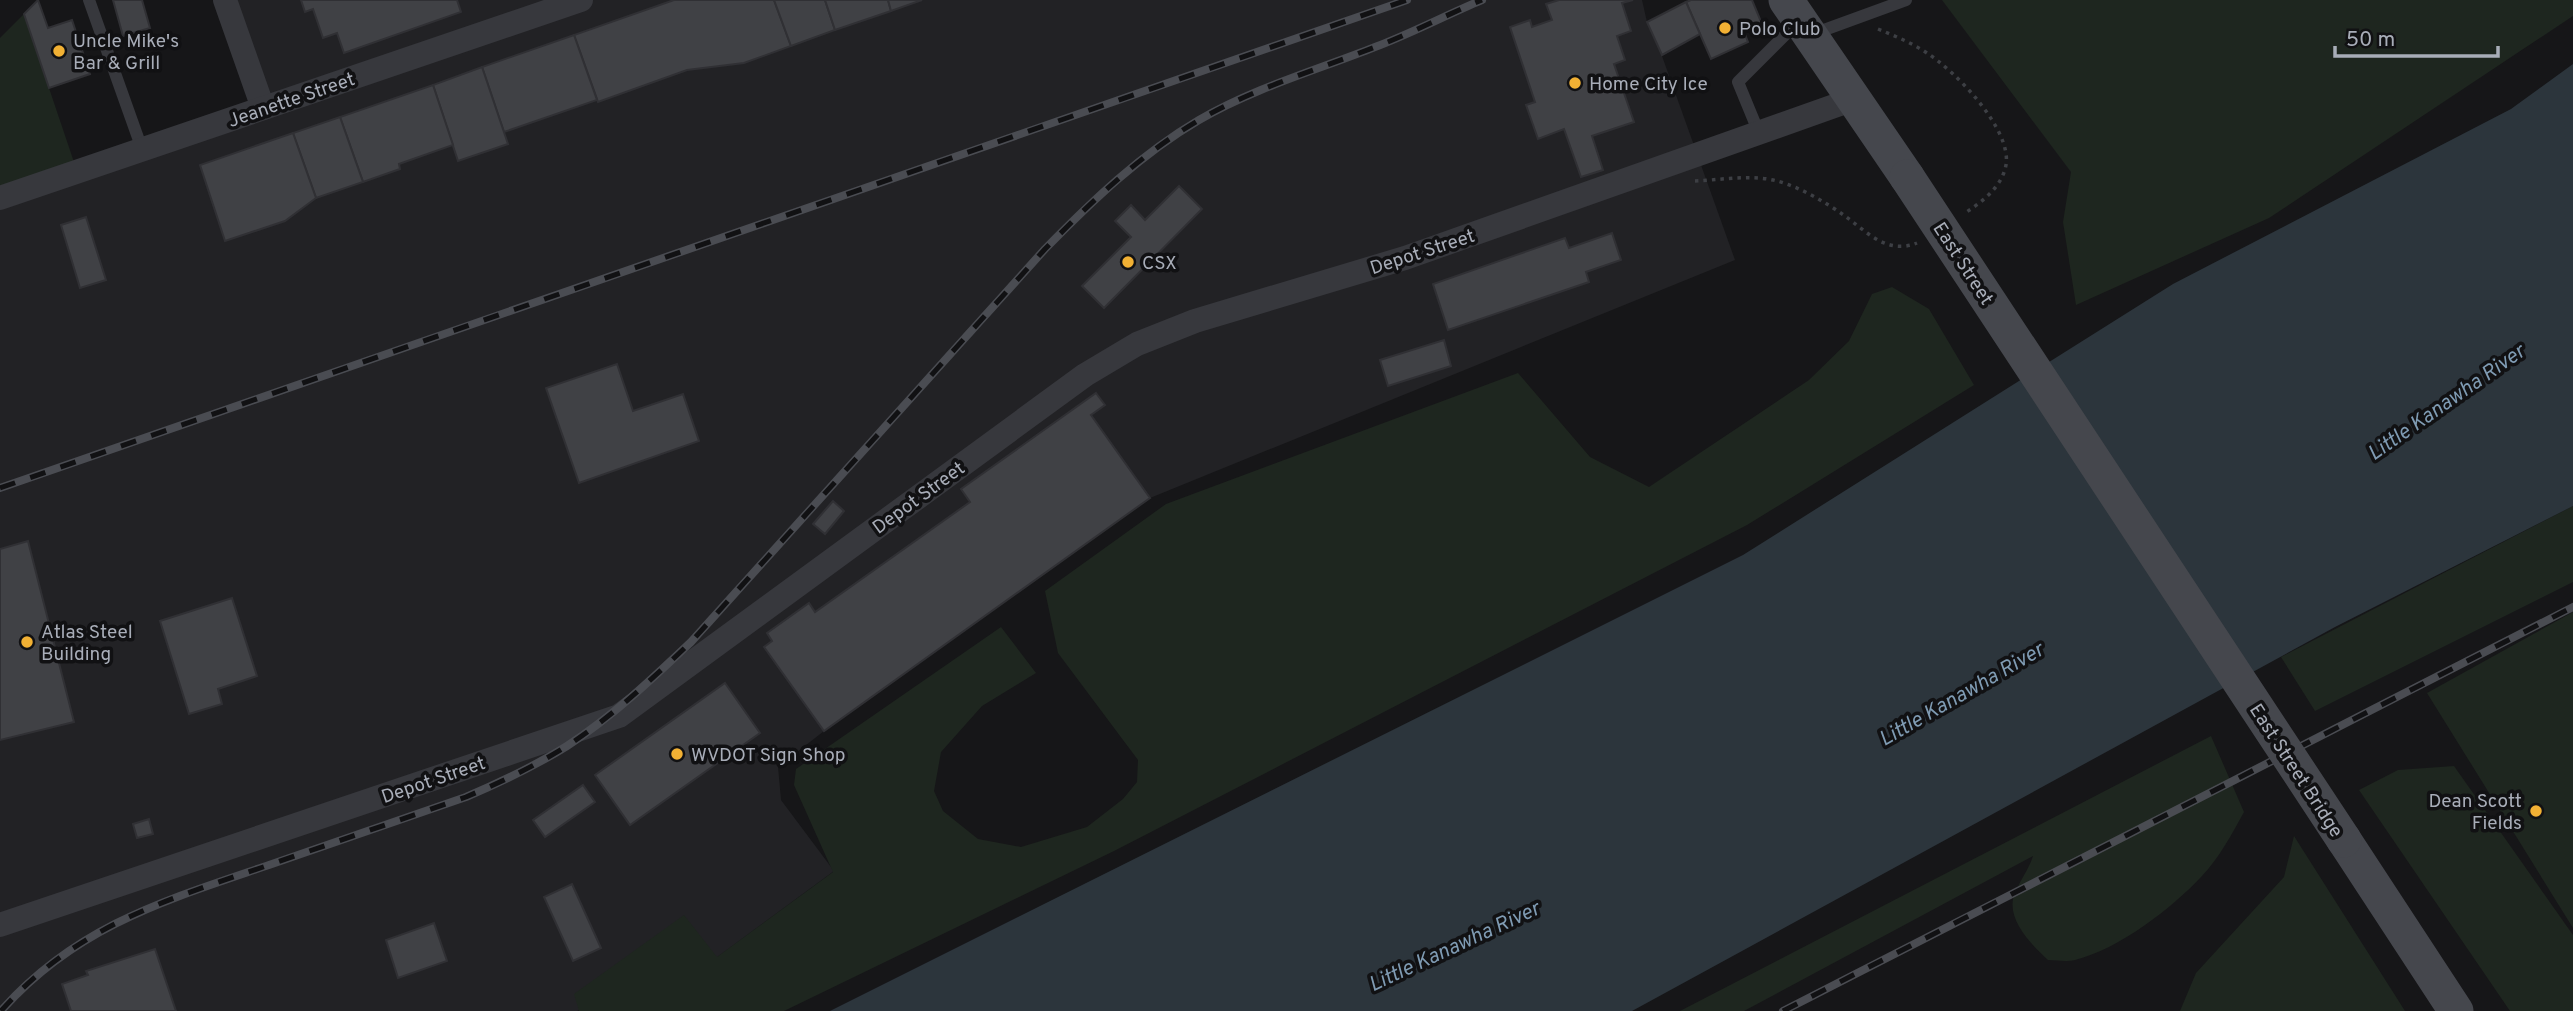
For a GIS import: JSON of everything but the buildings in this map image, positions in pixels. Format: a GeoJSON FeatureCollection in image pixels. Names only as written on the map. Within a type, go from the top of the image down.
{"type":"FeatureCollection","features":[{"type":"Feature","properties":{"kind":"main road","name":"East Street"},"geometry":{"type":"LineString","coordinates":[[1798,19],[1907,177],[2138,528]]}},
{"type":"Feature","properties":{"kind":"main road","name":"East Street Bridge"},"geometry":{"type":"LineString","coordinates":[[2138,528],[2456,1011]]}},
{"type":"Feature","properties":{"kind":"street"},"geometry":{"type":"LineString","coordinates":[[225,0],[263,108]]}},
{"type":"Feature","properties":{"kind":"street","name":"Jeanette Street"},"geometry":{"type":"LineString","coordinates":[[0,198],[581,0]]}},
{"type":"Feature","properties":{"kind":"street","name":"Depot Street"},"geometry":{"type":"LineString","coordinates":[[0,925],[619,716],[1085,375],[1138,344],[1195,321],[1405,258],[1854,99]]}},
{"type":"Feature","properties":{"kind":"lane"},"geometry":{"type":"LineString","coordinates":[[89,0],[142,149]]}},
{"type":"Feature","properties":{"kind":"lane"},"geometry":{"type":"LineString","coordinates":[[1759,133],[1738,82],[1798,19],[1906,0]]}},
{"type":"Feature","properties":{"kind":"shaded area"},"geometry":{"type":"Polygon","coordinates":[[[225,0],[1642,0],[1647,22],[1686,2],[1700,34],[1662,56],[1735,260],[1150,498],[824,731],[778,767],[781,800],[834,871],[716,958],[577,1011],[0,1011],[0,198],[263,108],[225,0]]]}},
{"type":"Feature","properties":{"kind":"shaded area"},"geometry":{"type":"Polygon","coordinates":[[[1942,0],[2573,0],[2573,16],[2269,218],[2076,305],[2063,222],[2071,172],[1942,0]]]}},
{"type":"Feature","properties":{"kind":"shaded area"},"geometry":{"type":"Polygon","coordinates":[[[24,14],[77,171],[0,198],[0,38],[24,14]]]}},
{"type":"Feature","properties":{"kind":"shaded area"},"geometry":{"type":"Polygon","coordinates":[[[1892,287],[1929,309],[1974,385],[1747,525],[1114,851],[784,1011],[579,1011],[574,994],[684,915],[717,957],[833,872],[794,785],[796,769],[1001,627],[1036,673],[982,706],[941,752],[934,791],[943,811],[978,839],[1021,847],[1087,827],[1123,799],[1137,782],[1138,760],[1058,653],[1045,591],[1166,504],[1518,373],[1590,457],[1649,487],[1809,380],[1849,341],[1872,294],[1892,287]]]}},
{"type":"Feature","properties":{"kind":"shaded area"},"geometry":{"type":"Polygon","coordinates":[[[2573,506],[2573,582],[2315,711],[2281,657],[2573,506]]]}},
{"type":"Feature","properties":{"kind":"shaded area","name":"Dean Scott Fields"},"geometry":{"type":"Polygon","coordinates":[[[2573,612],[2573,928],[2427,693],[2573,612]]]}},
{"type":"Feature","properties":{"kind":"shaded area"},"geometry":{"type":"Polygon","coordinates":[[[2211,736],[2244,812],[2214,862],[2189,889],[2160,914],[2109,947],[2075,960],[2048,960],[2028,939],[2017,923],[2013,904],[2014,895],[2033,856],[1744,1011],[1680,1011],[2211,736]]]}},
{"type":"Feature","properties":{"kind":"shaded area"},"geometry":{"type":"Polygon","coordinates":[[[2454,766],[2573,935],[2573,1011],[2510,1011],[2359,790],[2398,770],[2454,766]]]}},
{"type":"Feature","properties":{"kind":"shaded area"},"geometry":{"type":"Polygon","coordinates":[[[2294,836],[2405,1011],[2180,1011],[2196,973],[2284,877],[2294,836]]]}},
{"type":"Feature","properties":{"kind":"water","name":"Little Kanawha River"},"geometry":{"type":"Polygon","coordinates":[[[2573,64],[2573,506],[2335,627],[1632,1011],[830,1011],[1743,555],[2173,284],[2511,109],[2573,64]]]}},
{"type":"Feature","properties":{"kind":"railway"},"geometry":{"type":"LineString","coordinates":[[0,488],[1407,0]]}},
{"type":"Feature","properties":{"kind":"railway"},"geometry":{"type":"LineString","coordinates":[[1,1011],[60,957],[124,919],[194,891],[466,797],[567,746],[616,710],[691,642],[1045,249],[1137,163],[1178,133],[1242,98],[1389,42],[1482,0]]}},
{"type":"Feature","properties":{"kind":"railway"},"geometry":{"type":"LineString","coordinates":[[1783,1011],[2573,607]]}},
{"type":"Feature","properties":{"kind":"place","name":"Polo Club"},"geometry":{"type":"Point","coordinates":[1725,28]}},
{"type":"Feature","properties":{"kind":"place","name":"Uncle Mike's Bar & Grill"},"geometry":{"type":"Point","coordinates":[59,51]}},
{"type":"Feature","properties":{"kind":"place","name":"Home City Ice"},"geometry":{"type":"Point","coordinates":[1575,83]}},
{"type":"Feature","properties":{"kind":"place","name":"CSX"},"geometry":{"type":"Point","coordinates":[1128,262]}},
{"type":"Feature","properties":{"kind":"place","name":"Atlas Steel Building"},"geometry":{"type":"Point","coordinates":[27,642]}},
{"type":"Feature","properties":{"kind":"place","name":"WVDOT Sign Shop"},"geometry":{"type":"Point","coordinates":[677,754]}},
{"type":"Feature","properties":{"kind":"place","name":"Dean Scott Fields"},"geometry":{"type":"Point","coordinates":[2536,811]}}]}
